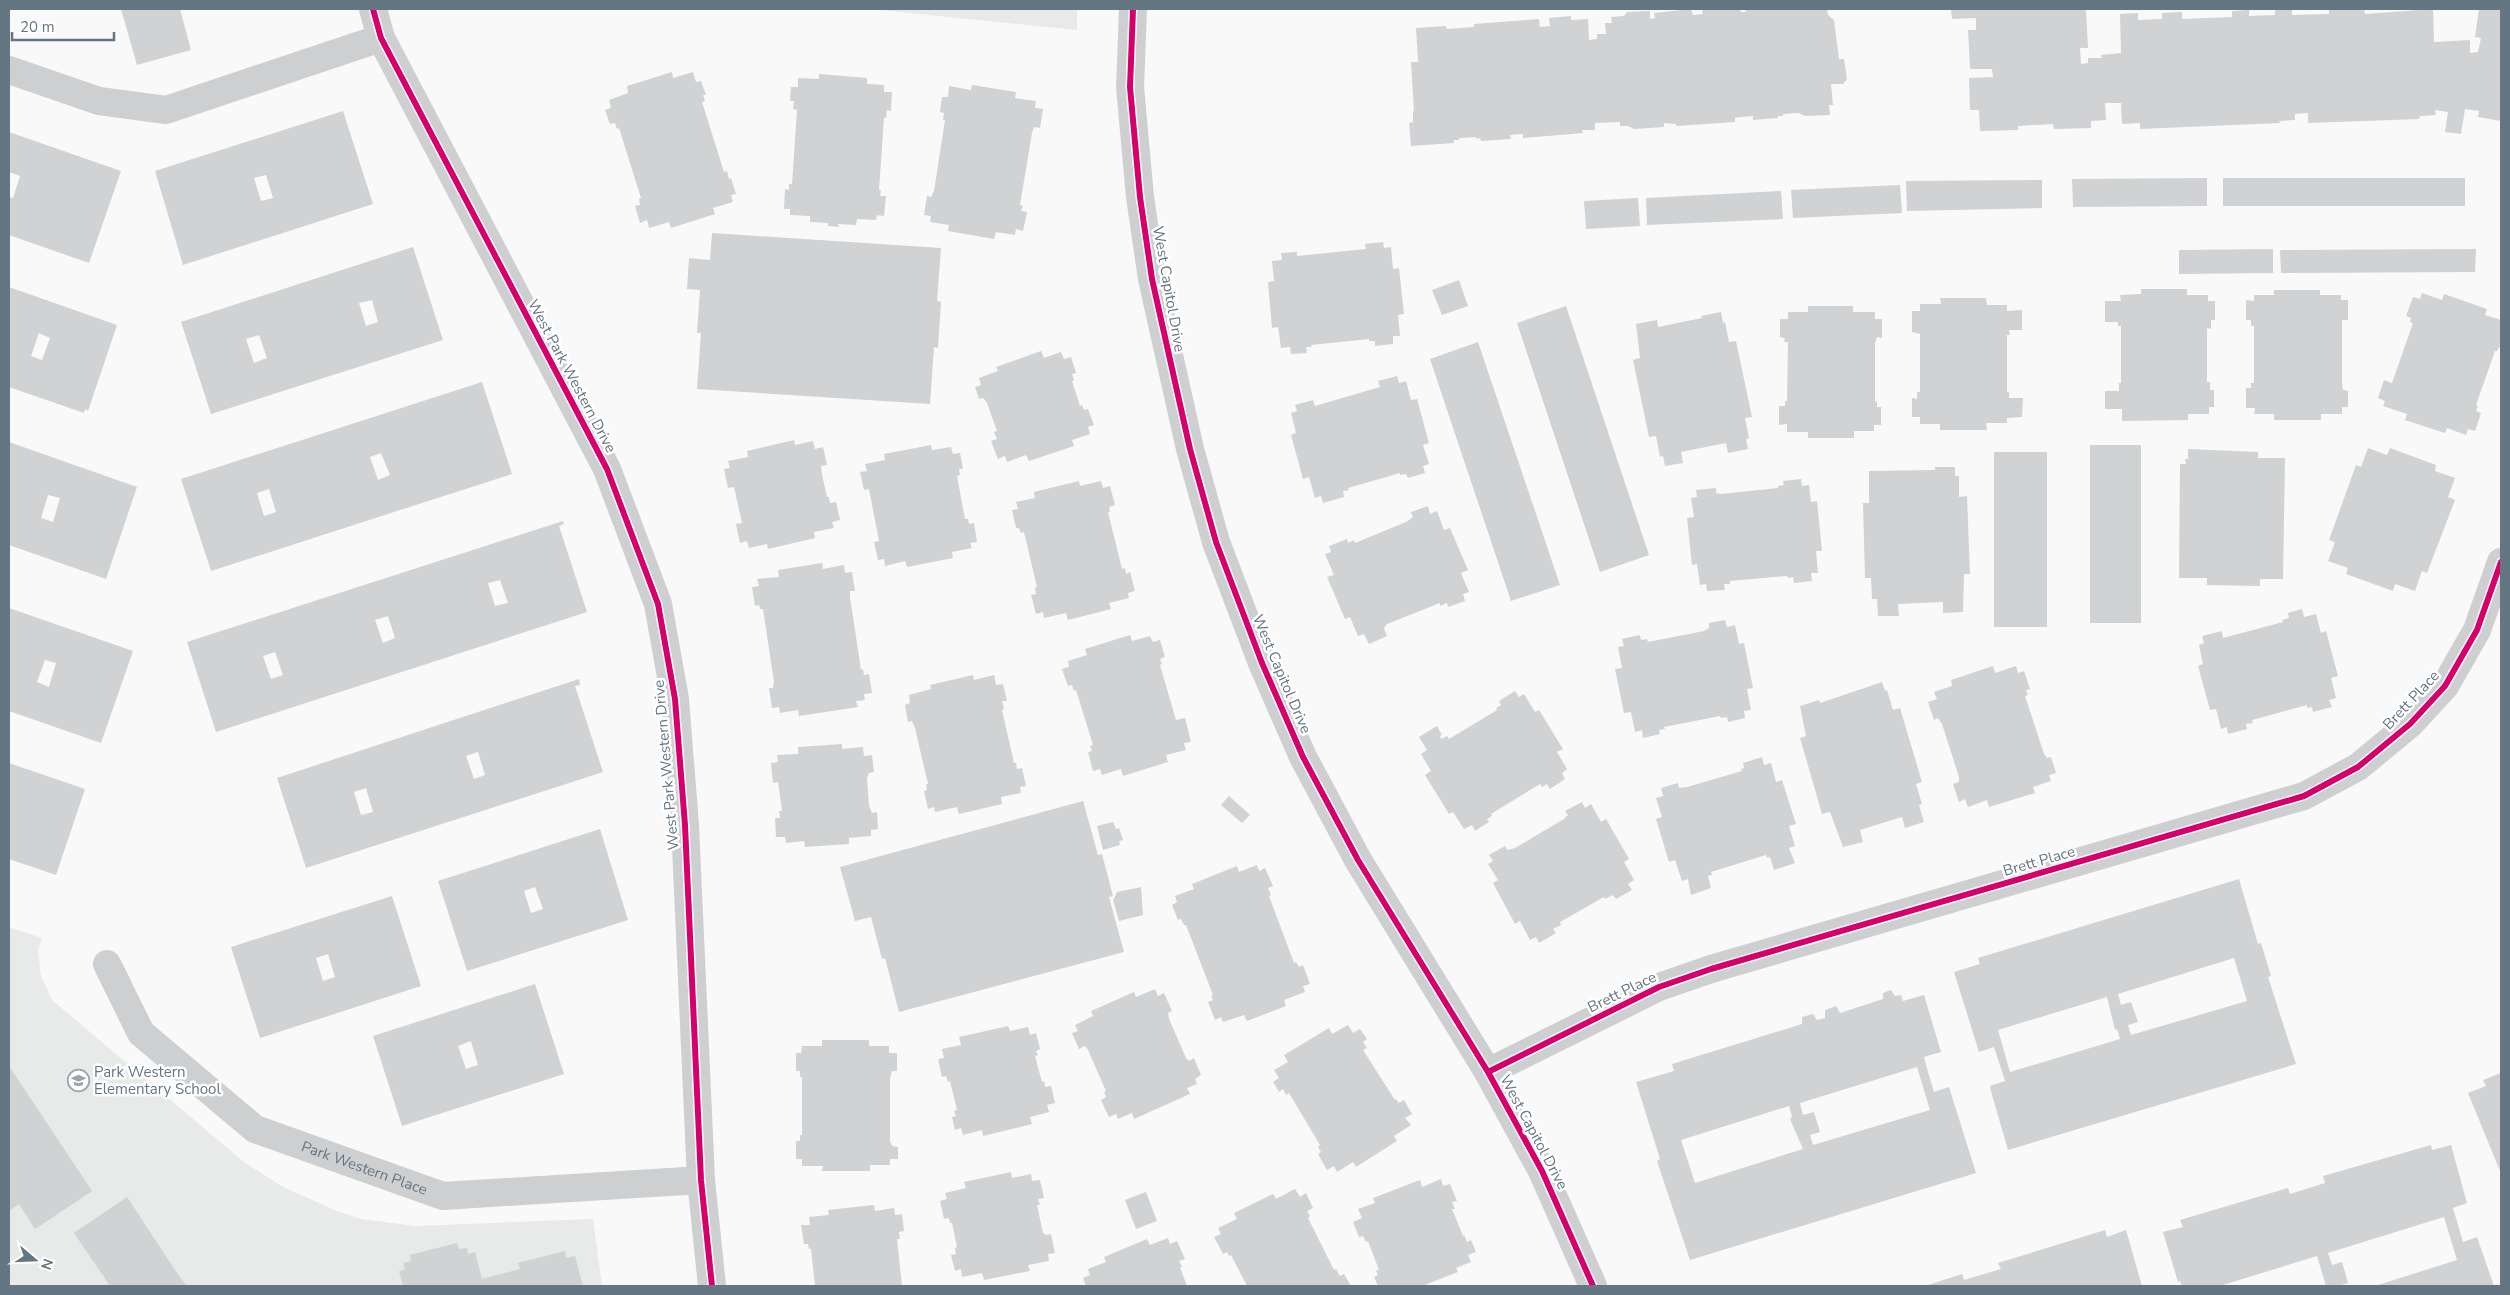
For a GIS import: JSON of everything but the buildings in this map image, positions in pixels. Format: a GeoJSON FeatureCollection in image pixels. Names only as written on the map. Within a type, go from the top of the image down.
{"type":"FeatureCollection","features":[{"type":"Feature","properties":{"kind":"street","name":"West Park Western Drive"},"geometry":{"type":"LineString","coordinates":[[373,9],[381,38],[607,469],[658,604],[675,699],[685,825],[702,1180],[712,1286]]}},
{"type":"Feature","properties":{"kind":"street","name":"West Capitol Drive"},"geometry":{"type":"LineString","coordinates":[[1133,9],[1130,87],[1140,197],[1152,279],[1190,449],[1216,542],[1262,663],[1304,756],[1358,860],[1488,1072],[1542,1171],[1593,1286]]}},
{"type":"Feature","properties":{"kind":"street"},"geometry":{"type":"LineString","coordinates":[[9,70],[100,101],[166,110],[381,38]]}},
{"type":"Feature","properties":{"kind":"street","name":"Brett Place"},"geometry":{"type":"LineString","coordinates":[[1488,1072],[1660,987],[1711,969],[2304,796],[2358,767],[2410,724],[2445,686],[2477,630],[2501,562]]}},
{"type":"Feature","properties":{"kind":"street","name":"Park Western Place"},"geometry":{"type":"LineString","coordinates":[[107,964],[141,1033],[256,1129],[443,1196],[702,1180]]}},
{"type":"Feature","properties":{"kind":"shaded area"},"geometry":{"type":"Polygon","coordinates":[[[871,9],[1077,9],[1077,30],[871,9]]]}},
{"type":"Feature","properties":{"kind":"shaded area","name":"Park Western Elementary School"},"geometry":{"type":"Polygon","coordinates":[[[9,927],[42,938],[38,951],[41,976],[52,1000],[244,1162],[283,1187],[337,1211],[361,1219],[415,1226],[593,1219],[602,1286],[9,1286],[9,927]]]}},
{"type":"Feature","properties":{"kind":"cycle path"},"geometry":{"type":"LineString","coordinates":[[373,9],[381,38],[607,469],[658,604],[675,699],[685,825],[701,1180],[712,1286]]}},
{"type":"Feature","properties":{"kind":"cycle path"},"geometry":{"type":"LineString","coordinates":[[1133,9],[1130,87],[1140,197],[1152,279],[1190,449],[1216,542],[1262,663],[1303,757],[1358,860],[1488,1072],[1542,1171],[1593,1286]]}},
{"type":"Feature","properties":{"kind":"cycle path"},"geometry":{"type":"LineString","coordinates":[[1488,1072],[1659,987],[1711,969],[2304,796],[2358,767],[2410,724],[2445,686],[2477,630],[2501,562]]}},
{"type":"Feature","properties":{"kind":"place","name":"Park Western Elementary School"},"geometry":{"type":"Point","coordinates":[78,1081]}}]}
